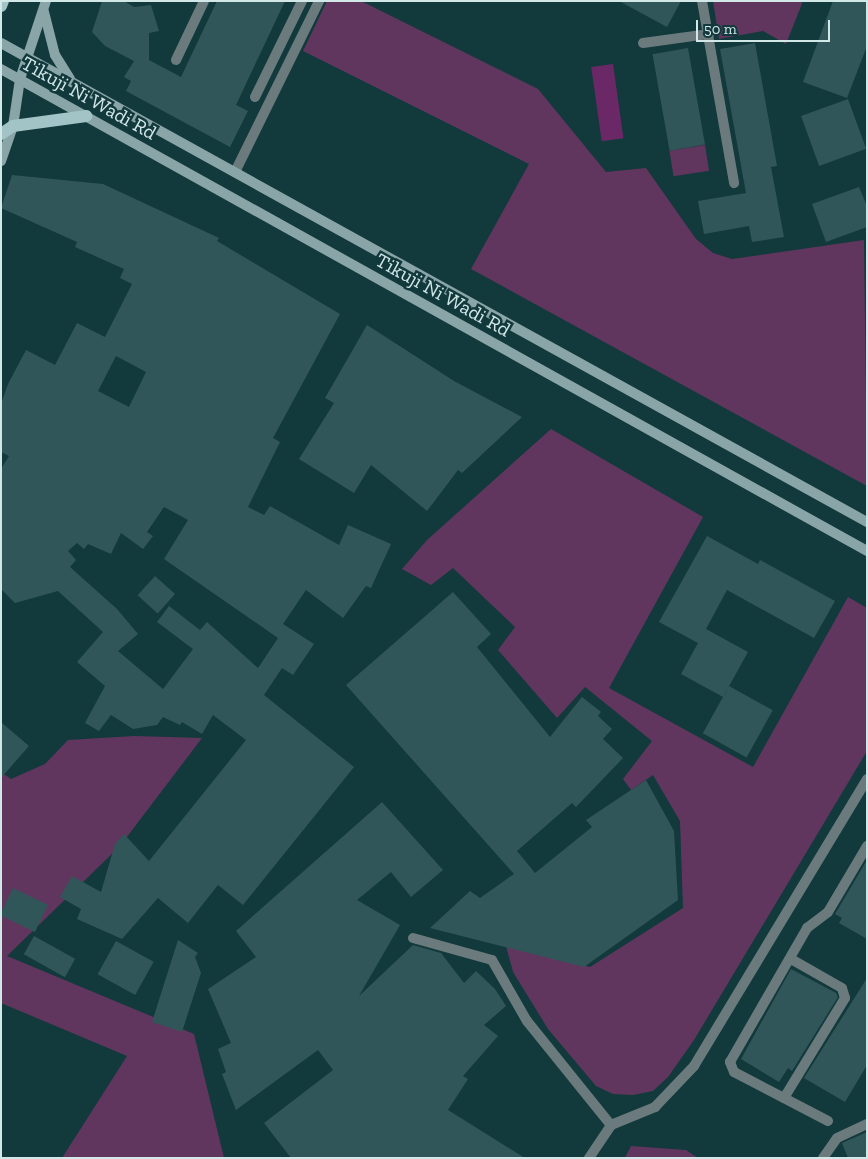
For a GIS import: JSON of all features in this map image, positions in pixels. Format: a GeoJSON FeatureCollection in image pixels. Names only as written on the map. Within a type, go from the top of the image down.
{"type":"FeatureCollection","features":[{"type":"Feature","properties":{"kind":"main road"},"geometry":{"type":"LineString","coordinates":[[1,6],[3,1]]}},
{"type":"Feature","properties":{"kind":"main road"},"geometry":{"type":"LineString","coordinates":[[1,161],[13,126],[20,79],[45,5]]}},
{"type":"Feature","properties":{"kind":"main road"},"geometry":{"type":"LineString","coordinates":[[45,5],[52,48],[72,82]]}},
{"type":"Feature","properties":{"kind":"main road","name":"Tikuji Ni Wadi Rd"},"geometry":{"type":"LineString","coordinates":[[1,43],[867,522]]}},
{"type":"Feature","properties":{"kind":"main road","name":"Tikuji Ni Wadi Rd"},"geometry":{"type":"LineString","coordinates":[[1,69],[867,551]]}},
{"type":"Feature","properties":{"kind":"main road"},"geometry":{"type":"LineString","coordinates":[[1,134],[13,126],[86,116]]}},
{"type":"Feature","properties":{"kind":"street"},"geometry":{"type":"LineString","coordinates":[[176,60],[204,1]]}},
{"type":"Feature","properties":{"kind":"street"},"geometry":{"type":"LineString","coordinates":[[255,97],[302,1]]}},
{"type":"Feature","properties":{"kind":"street"},"geometry":{"type":"LineString","coordinates":[[235,172],[319,1]]}},
{"type":"Feature","properties":{"kind":"street"},"geometry":{"type":"LineString","coordinates":[[702,1],[734,183]]}},
{"type":"Feature","properties":{"kind":"street"},"geometry":{"type":"LineString","coordinates":[[643,43],[709,34]]}},
{"type":"Feature","properties":{"kind":"street"},"geometry":{"type":"LineString","coordinates":[[589,1158],[611,1125],[655,1107],[694,1066],[867,779]]}},
{"type":"Feature","properties":{"kind":"street"},"geometry":{"type":"LineString","coordinates":[[828,1121],[734,1072],[730,1062],[811,923],[828,912],[867,846]]}},
{"type":"Feature","properties":{"kind":"street"},"geometry":{"type":"LineString","coordinates":[[413,938],[492,960],[532,1028],[611,1125]]}},
{"type":"Feature","properties":{"kind":"street"},"geometry":{"type":"LineString","coordinates":[[784,1098],[845,998],[842,988],[791,959]]}},
{"type":"Feature","properties":{"kind":"street"},"geometry":{"type":"LineString","coordinates":[[823,1158],[837,1138],[867,1124]]}},
{"type":"Feature","properties":{"kind":"shaded area"},"geometry":{"type":"Polygon","coordinates":[[[327,1],[361,1],[538,89],[606,172],[646,168],[696,239],[713,253],[732,259],[864,240],[867,486],[471,269],[529,164],[303,51],[327,1]]]}},
{"type":"Feature","properties":{"kind":"shaded area"},"geometry":{"type":"Polygon","coordinates":[[[713,1],[803,1],[786,44],[763,31],[719,39],[713,1]]]}},
{"type":"Feature","properties":{"kind":"shaded area"},"geometry":{"type":"Polygon","coordinates":[[[613,64],[623,138],[602,141],[591,67],[613,64]]]}},
{"type":"Feature","properties":{"kind":"shaded area"},"geometry":{"type":"Polygon","coordinates":[[[705,145],[709,171],[674,176],[669,151],[705,145]]]}},
{"type":"Feature","properties":{"kind":"shaded area"},"geometry":{"type":"Polygon","coordinates":[[[551,429],[703,517],[609,688],[753,767],[848,597],[867,608],[867,751],[694,1040],[668,1077],[653,1091],[633,1095],[613,1094],[596,1086],[548,1029],[513,972],[505,942],[590,967],[683,908],[680,821],[653,775],[631,790],[623,779],[652,741],[585,687],[557,718],[498,650],[515,627],[453,568],[431,585],[402,569],[427,540],[551,429]]]}},
{"type":"Feature","properties":{"kind":"shaded area"},"geometry":{"type":"Polygon","coordinates":[[[134,736],[202,738],[120,846],[7,956],[194,1034],[224,1158],[62,1158],[127,1056],[1,1003],[1,772],[11,779],[45,764],[68,740],[134,736]]]}},
{"type":"Feature","properties":{"kind":"shaded area"},"geometry":{"type":"Polygon","coordinates":[[[631,1146],[686,1150],[698,1158],[625,1158],[631,1146]]]}},
{"type":"Feature","properties":{"kind":"building"},"geometry":{"type":"Polygon","coordinates":[[[102,1],[124,1],[134,7],[151,5],[159,31],[149,33],[149,60],[181,77],[217,1],[285,1],[236,105],[248,111],[230,147],[126,91],[131,81],[124,77],[134,61],[105,46],[92,32],[102,1]]]}},
{"type":"Feature","properties":{"kind":"building"},"geometry":{"type":"Polygon","coordinates":[[[619,1],[681,1],[667,27],[619,1]]]}},
{"type":"Feature","properties":{"kind":"building"},"geometry":{"type":"Polygon","coordinates":[[[833,1],[867,1],[867,46],[847,98],[803,82],[833,1]]]}},
{"type":"Feature","properties":{"kind":"building"},"geometry":{"type":"Polygon","coordinates":[[[755,43],[777,166],[771,167],[784,237],[752,242],[749,226],[704,234],[698,201],[746,193],[720,49],[755,43]]]}},
{"type":"Feature","properties":{"kind":"building"},"geometry":{"type":"Polygon","coordinates":[[[688,48],[705,145],[670,151],[653,54],[688,48]]]}},
{"type":"Feature","properties":{"kind":"building"},"geometry":{"type":"Polygon","coordinates":[[[848,99],[866,149],[819,166],[801,116],[848,99]]]}},
{"type":"Feature","properties":{"kind":"building"},"geometry":{"type":"Polygon","coordinates":[[[12,175],[103,184],[219,238],[217,241],[340,314],[273,438],[280,442],[248,507],[264,515],[270,506],[339,545],[348,525],[391,544],[371,588],[366,586],[343,618],[306,590],[283,624],[314,644],[293,675],[282,668],[264,695],[354,767],[243,905],[218,885],[188,923],[158,898],[122,939],[77,919],[81,909],[60,897],[72,876],[101,892],[115,844],[124,834],[149,861],[246,740],[213,715],[202,734],[182,722],[180,725],[163,717],[157,725],[133,729],[111,715],[99,731],[85,723],[105,686],[77,662],[103,632],[58,591],[15,603],[1,589],[1,469],[9,456],[1,452],[1,404],[8,384],[26,350],[55,365],[77,323],[105,337],[132,284],[120,278],[124,269],[75,247],[77,242],[1,208],[12,175]],[[116,356],[98,391],[129,407],[146,372],[116,356]],[[164,507],[147,532],[153,536],[143,549],[121,533],[111,554],[88,544],[84,549],[77,543],[68,551],[76,560],[70,567],[117,609],[138,634],[118,651],[163,689],[193,649],[157,622],[169,606],[200,630],[207,622],[258,668],[278,638],[164,559],[188,520],[164,507]]]}},
{"type":"Feature","properties":{"kind":"building"},"geometry":{"type":"Polygon","coordinates":[[[859,187],[867,206],[867,227],[826,242],[812,204],[859,187]]]}},
{"type":"Feature","properties":{"kind":"building"},"geometry":{"type":"Polygon","coordinates":[[[367,325],[454,381],[522,417],[462,473],[458,470],[427,511],[371,465],[354,493],[299,459],[334,403],[325,398],[367,325]]]}},
{"type":"Feature","properties":{"kind":"building"},"geometry":{"type":"Polygon","coordinates":[[[707,536],[758,564],[760,560],[835,601],[814,638],[727,590],[706,629],[748,652],[723,697],[681,674],[698,643],[659,622],[707,536]]]}},
{"type":"Feature","properties":{"kind":"building"},"geometry":{"type":"Polygon","coordinates":[[[155,576],[175,594],[158,613],[138,595],[155,576]]]}},
{"type":"Feature","properties":{"kind":"building"},"geometry":{"type":"Polygon","coordinates":[[[453,592],[491,634],[477,647],[550,737],[582,697],[601,712],[598,716],[612,729],[603,739],[623,758],[576,807],[572,803],[517,851],[535,873],[592,827],[586,820],[646,780],[674,831],[678,900],[584,967],[430,928],[470,891],[480,898],[514,874],[346,685],[453,592]]]}},
{"type":"Feature","properties":{"kind":"building"},"geometry":{"type":"Polygon","coordinates":[[[729,686],[773,710],[747,757],[703,733],[729,686]]]}},
{"type":"Feature","properties":{"kind":"building"},"geometry":{"type":"Polygon","coordinates":[[[1,722],[29,746],[1,778],[1,722]]]}},
{"type":"Feature","properties":{"kind":"building"},"geometry":{"type":"Polygon","coordinates":[[[382,802],[443,870],[411,897],[391,872],[357,900],[400,925],[359,996],[413,945],[441,953],[464,983],[476,971],[495,989],[506,1006],[484,1025],[498,1036],[463,1076],[468,1079],[448,1110],[525,1158],[291,1158],[264,1123],[333,1070],[318,1050],[236,1110],[222,1074],[226,1072],[218,1049],[231,1043],[208,989],[256,957],[236,931],[382,802]]]}},
{"type":"Feature","properties":{"kind":"building"},"geometry":{"type":"Polygon","coordinates":[[[867,860],[867,939],[839,923],[842,918],[835,914],[867,860]]]}},
{"type":"Feature","properties":{"kind":"building"},"geometry":{"type":"Polygon","coordinates":[[[13,888],[48,905],[35,932],[1,916],[13,888]]]}},
{"type":"Feature","properties":{"kind":"building"},"geometry":{"type":"Polygon","coordinates":[[[34,936],[75,959],[65,977],[24,954],[34,936]]]}},
{"type":"Feature","properties":{"kind":"building"},"geometry":{"type":"Polygon","coordinates":[[[178,940],[198,953],[195,957],[201,973],[182,1032],[152,1022],[178,940]]]}},
{"type":"Feature","properties":{"kind":"building"},"geometry":{"type":"Polygon","coordinates":[[[116,941],[154,962],[135,995],[98,974],[116,941]]]}},
{"type":"Feature","properties":{"kind":"building"},"geometry":{"type":"Polygon","coordinates":[[[791,969],[836,993],[838,997],[792,1071],[788,1068],[779,1082],[741,1059],[791,969]]]}},
{"type":"Feature","properties":{"kind":"building"},"geometry":{"type":"Polygon","coordinates":[[[867,978],[867,1065],[845,1102],[804,1078],[867,978]]]}},
{"type":"Feature","properties":{"kind":"building"},"geometry":{"type":"Polygon","coordinates":[[[867,1132],[867,1158],[848,1158],[842,1143],[867,1132]]]}}]}
